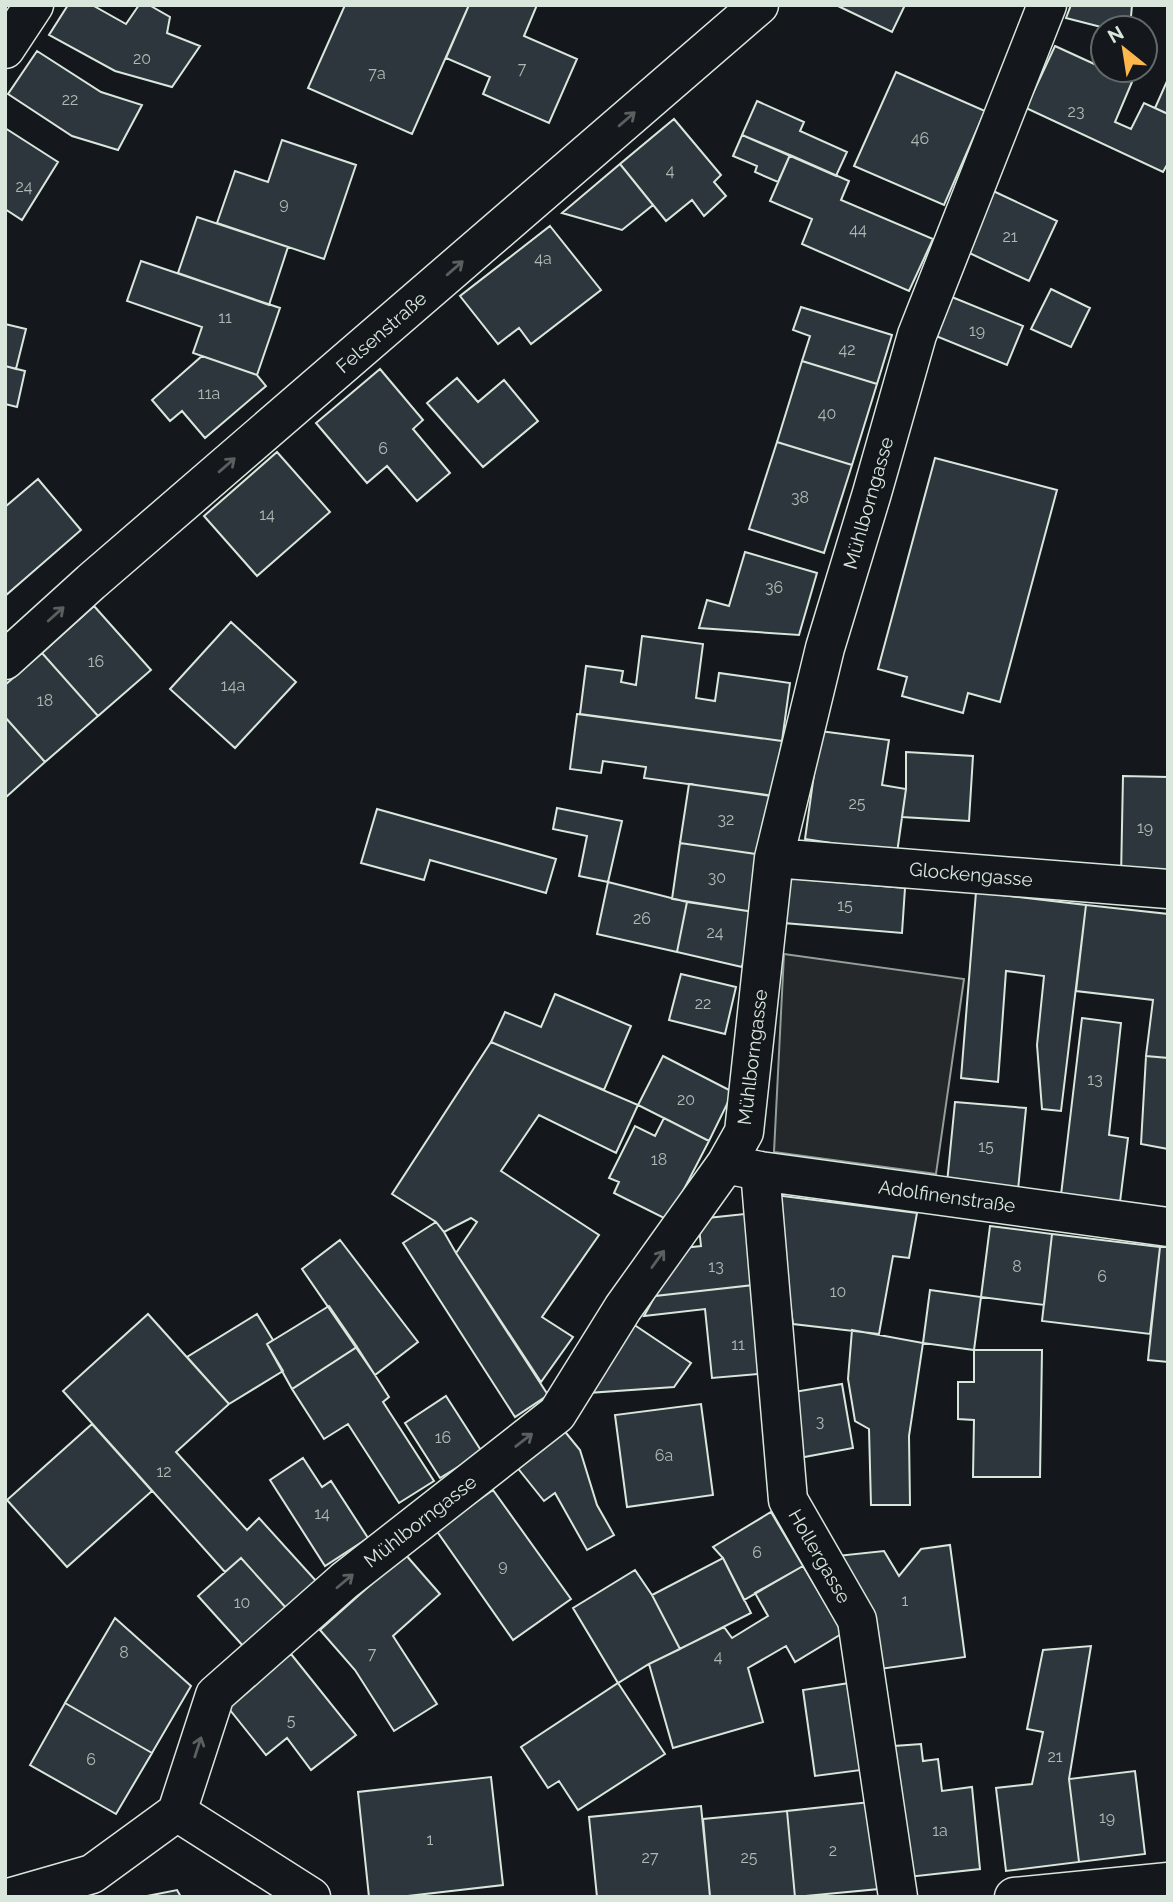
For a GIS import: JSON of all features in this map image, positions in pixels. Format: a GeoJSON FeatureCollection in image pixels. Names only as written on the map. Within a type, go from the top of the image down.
{"type":"FeatureCollection","features":[{"type":"Feature","properties":{"kind":"street"},"geometry":{"type":"LineString","coordinates":[[5,49],[34,5]]}},
{"type":"Feature","properties":{"kind":"street","name":"Felsenstraße"},"geometry":{"type":"LineString","coordinates":[[5,660],[91,582],[760,5]]}},
{"type":"Feature","properties":{"kind":"street","name":"Mühlborngasse"},"geometry":{"type":"LineString","coordinates":[[177,1812],[215,1695],[344,1581],[557,1414],[623,1308],[743,1167],[744,1132],[774,858],[825,648],[917,335],[1047,5]]}},
{"type":"Feature","properties":{"kind":"street","name":"Glockengasse"},"geometry":{"type":"LineString","coordinates":[[774,858],[1168,889]]}},
{"type":"Feature","properties":{"kind":"street","name":"Adolfinenstraße"},"geometry":{"type":"LineString","coordinates":[[743,1167],[1168,1227]]}},
{"type":"Feature","properties":{"kind":"street","name":"Hollergasse"},"geometry":{"type":"LineString","coordinates":[[743,1167],[788,1500],[858,1620],[898,1897]]}},
{"type":"Feature","properties":{"kind":"street"},"geometry":{"type":"LineString","coordinates":[[12,1897],[92,1874],[177,1812],[312,1897]]}},
{"type":"Feature","properties":{"kind":"street"},"geometry":{"type":"LineString","coordinates":[[1014,1897],[1168,1882]]}},
{"type":"Feature","properties":{"kind":"shaded area"},"geometry":{"type":"Polygon","coordinates":[[[784,954],[964,979],[936,1174],[774,1152],[784,954]]]}},
{"type":"Feature","properties":{"kind":"building"},"geometry":{"type":"Polygon","coordinates":[[[68,5],[92,5],[126,24],[139,5],[149,5],[170,17],[167,33],[200,46],[172,87],[115,71],[49,35],[68,5]]]}},
{"type":"Feature","properties":{"kind":"building"},"geometry":{"type":"Polygon","coordinates":[[[345,5],[469,5],[412,134],[308,88],[345,5]]]}},
{"type":"Feature","properties":{"kind":"building"},"geometry":{"type":"Polygon","coordinates":[[[469,5],[537,5],[524,36],[577,59],[549,123],[483,94],[490,77],[446,58],[469,5]]]}},
{"type":"Feature","properties":{"kind":"building"},"geometry":{"type":"Polygon","coordinates":[[[836,5],[905,5],[892,32],[836,5]]]}},
{"type":"Feature","properties":{"kind":"building"},"geometry":{"type":"Polygon","coordinates":[[[1071,5],[1132,5],[1131,14],[1089,14],[1089,24],[1066,18],[1071,5]]]}},
{"type":"Feature","properties":{"kind":"building"},"geometry":{"type":"Polygon","coordinates":[[[1055,46],[1089,62],[1089,84],[1131,84],[1115,122],[1131,129],[1144,103],[1168,114],[1168,163],[1163,172],[1026,108],[1055,46]]]}},
{"type":"Feature","properties":{"kind":"building"},"geometry":{"type":"Polygon","coordinates":[[[37,51],[101,92],[142,105],[118,150],[72,136],[8,94],[37,51]]]}},
{"type":"Feature","properties":{"kind":"building"},"geometry":{"type":"Polygon","coordinates":[[[896,72],[985,111],[944,205],[854,166],[896,72]]]}},
{"type":"Feature","properties":{"kind":"building"},"geometry":{"type":"Polygon","coordinates":[[[1168,79],[1168,114],[1155,108],[1168,79]]]}},
{"type":"Feature","properties":{"kind":"building"},"geometry":{"type":"Polygon","coordinates":[[[757,101],[804,122],[800,131],[847,152],[836,176],[742,135],[757,101]]]}},
{"type":"Feature","properties":{"kind":"building"},"geometry":{"type":"Polygon","coordinates":[[[674,119],[721,175],[714,182],[726,196],[704,216],[692,200],[666,221],[620,164],[674,119]]]}},
{"type":"Feature","properties":{"kind":"building"},"geometry":{"type":"Polygon","coordinates":[[[5,128],[58,162],[22,220],[5,209],[5,128]]]}},
{"type":"Feature","properties":{"kind":"building"},"geometry":{"type":"Polygon","coordinates":[[[742,135],[790,155],[778,182],[755,172],[757,166],[733,156],[742,135]]]}},
{"type":"Feature","properties":{"kind":"building"},"geometry":{"type":"Polygon","coordinates":[[[282,140],[356,165],[324,259],[217,223],[235,171],[268,182],[282,140]]]}},
{"type":"Feature","properties":{"kind":"building"},"geometry":{"type":"Polygon","coordinates":[[[790,155],[849,181],[841,200],[933,239],[909,291],[802,244],[812,219],[770,201],[790,155]]]}},
{"type":"Feature","properties":{"kind":"building"},"geometry":{"type":"Polygon","coordinates":[[[620,164],[653,205],[622,230],[562,213],[620,164]]]}},
{"type":"Feature","properties":{"kind":"building"},"geometry":{"type":"Polygon","coordinates":[[[991,190],[1057,221],[1029,281],[963,250],[991,190]]]}},
{"type":"Feature","properties":{"kind":"building"},"geometry":{"type":"Polygon","coordinates":[[[197,217],[288,247],[269,305],[178,273],[197,217]]]}},
{"type":"Feature","properties":{"kind":"building"},"geometry":{"type":"Polygon","coordinates":[[[550,226],[601,290],[531,344],[519,328],[498,344],[460,296],[550,226]]]}},
{"type":"Feature","properties":{"kind":"building"},"geometry":{"type":"Polygon","coordinates":[[[141,261],[280,308],[257,375],[193,353],[202,327],[127,301],[141,261]]]}},
{"type":"Feature","properties":{"kind":"building"},"geometry":{"type":"Polygon","coordinates":[[[1051,289],[1090,308],[1071,347],[1031,329],[1051,289]]]}},
{"type":"Feature","properties":{"kind":"building"},"geometry":{"type":"Polygon","coordinates":[[[947,295],[1023,326],[1007,365],[931,334],[947,295]]]}},
{"type":"Feature","properties":{"kind":"building"},"geometry":{"type":"Polygon","coordinates":[[[801,307],[892,335],[877,384],[802,361],[810,336],[793,330],[801,307]]]}},
{"type":"Feature","properties":{"kind":"building"},"geometry":{"type":"Polygon","coordinates":[[[5,324],[26,329],[16,369],[5,366],[5,324]]]}},
{"type":"Feature","properties":{"kind":"building"},"geometry":{"type":"Polygon","coordinates":[[[202,356],[257,375],[266,386],[205,438],[182,411],[170,421],[152,400],[202,356]]]}},
{"type":"Feature","properties":{"kind":"building"},"geometry":{"type":"Polygon","coordinates":[[[802,361],[877,384],[852,465],[777,442],[802,361]]]}},
{"type":"Feature","properties":{"kind":"building"},"geometry":{"type":"Polygon","coordinates":[[[5,366],[25,371],[17,407],[5,404],[5,366]]]}},
{"type":"Feature","properties":{"kind":"building"},"geometry":{"type":"Polygon","coordinates":[[[380,369],[423,420],[413,429],[450,473],[417,501],[387,466],[367,483],[316,423],[380,369]]]}},
{"type":"Feature","properties":{"kind":"building"},"geometry":{"type":"Polygon","coordinates":[[[457,378],[478,402],[504,380],[538,421],[483,467],[427,403],[457,378]]]}},
{"type":"Feature","properties":{"kind":"building"},"geometry":{"type":"Polygon","coordinates":[[[777,442],[852,465],[824,553],[749,529],[777,442]]]}},
{"type":"Feature","properties":{"kind":"building"},"geometry":{"type":"Polygon","coordinates":[[[277,452],[330,512],[257,576],[204,516],[277,452]]]}},
{"type":"Feature","properties":{"kind":"building"},"geometry":{"type":"Polygon","coordinates":[[[935,458],[1057,490],[1000,702],[968,693],[963,713],[902,696],[907,677],[878,669],[935,458]]]}},
{"type":"Feature","properties":{"kind":"building"},"geometry":{"type":"Polygon","coordinates":[[[38,479],[81,530],[5,596],[5,507],[38,479]]]}},
{"type":"Feature","properties":{"kind":"building"},"geometry":{"type":"Polygon","coordinates":[[[745,552],[817,573],[799,635],[699,628],[707,600],[729,606],[745,552]]]}},
{"type":"Feature","properties":{"kind":"building"},"geometry":{"type":"Polygon","coordinates":[[[94,606],[151,670],[98,716],[42,653],[94,606]]]}},
{"type":"Feature","properties":{"kind":"building"},"geometry":{"type":"Polygon","coordinates":[[[231,622],[296,682],[235,748],[170,689],[231,622]]]}},
{"type":"Feature","properties":{"kind":"building"},"geometry":{"type":"Polygon","coordinates":[[[642,636],[703,644],[696,698],[715,701],[719,673],[790,683],[782,741],[580,714],[586,666],[623,671],[621,682],[636,685],[642,636]]]}},
{"type":"Feature","properties":{"kind":"building"},"geometry":{"type":"Polygon","coordinates":[[[42,653],[98,716],[45,762],[5,717],[5,685],[42,653]]]}},
{"type":"Feature","properties":{"kind":"building"},"geometry":{"type":"Polygon","coordinates":[[[577,714],[782,741],[774,796],[644,778],[646,767],[603,761],[601,773],[570,769],[577,714]]]}},
{"type":"Feature","properties":{"kind":"building"},"geometry":{"type":"Polygon","coordinates":[[[5,717],[45,762],[5,798],[5,717]]]}},
{"type":"Feature","properties":{"kind":"building"},"geometry":{"type":"Polygon","coordinates":[[[820,731],[889,740],[882,785],[906,789],[897,853],[805,839],[820,731]]]}},
{"type":"Feature","properties":{"kind":"building"},"geometry":{"type":"Polygon","coordinates":[[[906,752],[973,756],[969,821],[902,817],[906,789],[906,752]]]}},
{"type":"Feature","properties":{"kind":"building"},"geometry":{"type":"Polygon","coordinates":[[[1123,776],[1168,777],[1168,878],[1121,877],[1123,776]]]}},
{"type":"Feature","properties":{"kind":"building"},"geometry":{"type":"Polygon","coordinates":[[[689,784],[771,796],[763,855],[680,843],[689,784]]]}},
{"type":"Feature","properties":{"kind":"building"},"geometry":{"type":"Polygon","coordinates":[[[557,808],[622,821],[608,882],[579,876],[587,836],[553,829],[557,808]]]}},
{"type":"Feature","properties":{"kind":"building"},"geometry":{"type":"Polygon","coordinates":[[[377,809],[556,859],[546,893],[430,860],[424,880],[361,863],[377,809]]]}},
{"type":"Feature","properties":{"kind":"building"},"geometry":{"type":"Polygon","coordinates":[[[680,843],[763,855],[754,912],[672,899],[680,843]]]}},
{"type":"Feature","properties":{"kind":"building"},"geometry":{"type":"Polygon","coordinates":[[[788,878],[905,888],[902,933],[784,923],[788,878]]]}},
{"type":"Feature","properties":{"kind":"building"},"geometry":{"type":"Polygon","coordinates":[[[608,882],[687,902],[677,952],[597,934],[608,882]]]}},
{"type":"Feature","properties":{"kind":"building"},"geometry":{"type":"Polygon","coordinates":[[[976,892],[1086,905],[1061,1111],[1042,1109],[1037,1045],[1044,976],[1006,971],[998,1082],[961,1078],[976,892]]]}},
{"type":"Feature","properties":{"kind":"building"},"geometry":{"type":"Polygon","coordinates":[[[687,902],[754,912],[742,967],[677,952],[687,902]]]}},
{"type":"Feature","properties":{"kind":"building"},"geometry":{"type":"Polygon","coordinates":[[[1086,905],[1168,914],[1168,1058],[1146,1056],[1153,1000],[1076,991],[1086,905]]]}},
{"type":"Feature","properties":{"kind":"building"},"geometry":{"type":"Polygon","coordinates":[[[681,974],[736,987],[725,1034],[669,1020],[681,974]]]}},
{"type":"Feature","properties":{"kind":"building"},"geometry":{"type":"Polygon","coordinates":[[[555,994],[631,1026],[604,1090],[491,1042],[505,1012],[541,1027],[555,994]]]}},
{"type":"Feature","properties":{"kind":"building"},"geometry":{"type":"Polygon","coordinates":[[[1082,1018],[1121,1023],[1109,1135],[1128,1138],[1120,1202],[1061,1195],[1082,1018]]]}},
{"type":"Feature","properties":{"kind":"building"},"geometry":{"type":"Polygon","coordinates":[[[491,1042],[638,1105],[616,1153],[539,1115],[501,1171],[599,1235],[542,1317],[573,1337],[541,1382],[456,1253],[477,1222],[471,1218],[444,1232],[436,1222],[392,1194],[491,1042]]]}},
{"type":"Feature","properties":{"kind":"building"},"geometry":{"type":"Polygon","coordinates":[[[663,1056],[733,1092],[709,1141],[638,1105],[663,1056]]]}},
{"type":"Feature","properties":{"kind":"building"},"geometry":{"type":"Polygon","coordinates":[[[1146,1056],[1168,1058],[1168,1149],[1141,1144],[1146,1056]]]}},
{"type":"Feature","properties":{"kind":"building"},"geometry":{"type":"Polygon","coordinates":[[[955,1102],[1026,1108],[1018,1190],[947,1183],[955,1102]]]}},
{"type":"Feature","properties":{"kind":"building"},"geometry":{"type":"Polygon","coordinates":[[[664,1118],[709,1141],[668,1220],[614,1193],[619,1182],[609,1178],[635,1126],[655,1136],[664,1118]]]}},
{"type":"Feature","properties":{"kind":"building"},"geometry":{"type":"Polygon","coordinates":[[[775,1195],[917,1213],[909,1258],[893,1256],[879,1334],[793,1324],[775,1195]]]}},
{"type":"Feature","properties":{"kind":"building"},"geometry":{"type":"Polygon","coordinates":[[[754,1213],[762,1284],[655,1296],[683,1248],[701,1246],[698,1219],[754,1213]]]}},
{"type":"Feature","properties":{"kind":"building"},"geometry":{"type":"Polygon","coordinates":[[[436,1222],[548,1395],[515,1417],[403,1243],[436,1222]]]}},
{"type":"Feature","properties":{"kind":"building"},"geometry":{"type":"Polygon","coordinates":[[[990,1226],[1052,1234],[1044,1305],[981,1297],[990,1226]]]}},
{"type":"Feature","properties":{"kind":"building"},"geometry":{"type":"Polygon","coordinates":[[[1052,1234],[1160,1247],[1150,1334],[1042,1321],[1052,1234]]]}},
{"type":"Feature","properties":{"kind":"building"},"geometry":{"type":"Polygon","coordinates":[[[340,1240],[418,1342],[375,1375],[302,1269],[340,1240]]]}},
{"type":"Feature","properties":{"kind":"building"},"geometry":{"type":"Polygon","coordinates":[[[1160,1247],[1168,1247],[1168,1362],[1148,1360],[1160,1247]]]}},
{"type":"Feature","properties":{"kind":"building"},"geometry":{"type":"Polygon","coordinates":[[[762,1284],[771,1373],[712,1378],[705,1309],[644,1316],[655,1296],[762,1284]]]}},
{"type":"Feature","properties":{"kind":"building"},"geometry":{"type":"Polygon","coordinates":[[[930,1290],[981,1297],[974,1350],[923,1343],[930,1290]]]}},
{"type":"Feature","properties":{"kind":"building"},"geometry":{"type":"Polygon","coordinates":[[[329,1306],[357,1347],[292,1389],[267,1344],[329,1306]]]}},
{"type":"Feature","properties":{"kind":"building"},"geometry":{"type":"Polygon","coordinates":[[[148,1314],[229,1404],[176,1452],[247,1530],[259,1518],[317,1582],[287,1609],[241,1558],[225,1572],[63,1391],[148,1314]]]}},
{"type":"Feature","properties":{"kind":"building"},"geometry":{"type":"Polygon","coordinates":[[[257,1314],[273,1340],[267,1344],[283,1371],[229,1404],[187,1357],[257,1314]]]}},
{"type":"Feature","properties":{"kind":"building"},"geometry":{"type":"Polygon","coordinates":[[[633,1324],[691,1363],[674,1387],[587,1393],[633,1324]]]}},
{"type":"Feature","properties":{"kind":"building"},"geometry":{"type":"Polygon","coordinates":[[[852,1330],[923,1343],[909,1436],[910,1505],[871,1505],[869,1429],[855,1421],[848,1379],[852,1330]]]}},
{"type":"Feature","properties":{"kind":"building"},"geometry":{"type":"Polygon","coordinates":[[[357,1347],[389,1397],[383,1402],[434,1481],[399,1503],[348,1424],[324,1439],[292,1389],[357,1347]]]}},
{"type":"Feature","properties":{"kind":"building"},"geometry":{"type":"Polygon","coordinates":[[[974,1350],[1042,1350],[1040,1477],[973,1477],[974,1420],[958,1419],[958,1382],[974,1382],[974,1350]]]}},
{"type":"Feature","properties":{"kind":"building"},"geometry":{"type":"Polygon","coordinates":[[[842,1384],[853,1448],[799,1458],[788,1393],[842,1384]]]}},
{"type":"Feature","properties":{"kind":"building"},"geometry":{"type":"Polygon","coordinates":[[[446,1396],[482,1452],[440,1478],[405,1423],[446,1396]]]}},
{"type":"Feature","properties":{"kind":"building"},"geometry":{"type":"Polygon","coordinates":[[[701,1404],[713,1495],[627,1507],[615,1415],[701,1404]]]}},
{"type":"Feature","properties":{"kind":"building"},"geometry":{"type":"Polygon","coordinates":[[[92,1424],[152,1491],[67,1567],[7,1500],[92,1424]]]}},
{"type":"Feature","properties":{"kind":"building"},"geometry":{"type":"Polygon","coordinates":[[[562,1428],[580,1450],[597,1505],[614,1535],[587,1550],[555,1493],[544,1501],[516,1466],[562,1428]]]}},
{"type":"Feature","properties":{"kind":"building"},"geometry":{"type":"Polygon","coordinates":[[[303,1458],[322,1487],[331,1481],[368,1538],[325,1566],[270,1480],[303,1458]]]}},
{"type":"Feature","properties":{"kind":"building"},"geometry":{"type":"Polygon","coordinates":[[[493,1490],[571,1599],[513,1640],[436,1530],[493,1490]]]}},
{"type":"Feature","properties":{"kind":"building"},"geometry":{"type":"Polygon","coordinates":[[[771,1512],[803,1566],[744,1600],[723,1558],[713,1547],[771,1512]]]}},
{"type":"Feature","properties":{"kind":"building"},"geometry":{"type":"Polygon","coordinates":[[[950,1545],[965,1657],[873,1670],[827,1557],[884,1551],[899,1576],[921,1549],[950,1545]]]}},
{"type":"Feature","properties":{"kind":"building"},"geometry":{"type":"Polygon","coordinates":[[[405,1554],[440,1594],[393,1636],[437,1704],[394,1731],[355,1670],[320,1630],[405,1554]]]}},
{"type":"Feature","properties":{"kind":"building"},"geometry":{"type":"Polygon","coordinates":[[[241,1558],[287,1609],[244,1647],[198,1596],[241,1558]]]}},
{"type":"Feature","properties":{"kind":"building"},"geometry":{"type":"Polygon","coordinates":[[[723,1558],[751,1613],[680,1649],[652,1595],[723,1558]]]}},
{"type":"Feature","properties":{"kind":"building"},"geometry":{"type":"Polygon","coordinates":[[[803,1566],[843,1633],[795,1662],[786,1646],[748,1668],[763,1722],[673,1748],[649,1664],[724,1627],[732,1638],[768,1616],[755,1593],[803,1566]]]}},
{"type":"Feature","properties":{"kind":"building"},"geometry":{"type":"Polygon","coordinates":[[[635,1570],[652,1595],[680,1649],[618,1683],[573,1608],[635,1570]]]}},
{"type":"Feature","properties":{"kind":"building"},"geometry":{"type":"Polygon","coordinates":[[[115,1618],[191,1686],[152,1753],[65,1703],[115,1618]]]}},
{"type":"Feature","properties":{"kind":"building"},"geometry":{"type":"Polygon","coordinates":[[[1091,1646],[1069,1779],[1079,1862],[1006,1871],[996,1788],[1032,1784],[1043,1732],[1027,1729],[1043,1650],[1091,1646]]]}},
{"type":"Feature","properties":{"kind":"building"},"geometry":{"type":"Polygon","coordinates":[[[291,1654],[356,1735],[311,1770],[287,1738],[266,1755],[226,1705],[291,1654]]]}},
{"type":"Feature","properties":{"kind":"building"},"geometry":{"type":"Polygon","coordinates":[[[856,1682],[869,1769],[815,1776],[803,1690],[856,1682]]]}},
{"type":"Feature","properties":{"kind":"building"},"geometry":{"type":"Polygon","coordinates":[[[618,1683],[665,1754],[578,1810],[559,1781],[548,1788],[521,1747],[618,1683]]]}},
{"type":"Feature","properties":{"kind":"building"},"geometry":{"type":"Polygon","coordinates":[[[65,1703],[152,1753],[116,1814],[30,1765],[65,1703]]]}},
{"type":"Feature","properties":{"kind":"building"},"geometry":{"type":"Polygon","coordinates":[[[921,1744],[923,1761],[938,1759],[942,1791],[972,1787],[980,1869],[908,1877],[894,1746],[921,1744]]]}},
{"type":"Feature","properties":{"kind":"building"},"geometry":{"type":"Polygon","coordinates":[[[1135,1771],[1145,1854],[1079,1862],[1069,1779],[1135,1771]]]}},
{"type":"Feature","properties":{"kind":"building"},"geometry":{"type":"Polygon","coordinates":[[[491,1777],[503,1885],[399,1897],[369,1897],[358,1792],[491,1777]]]}},
{"type":"Feature","properties":{"kind":"building"},"geometry":{"type":"Polygon","coordinates":[[[870,1802],[879,1889],[795,1897],[787,1811],[870,1802]]]}},
{"type":"Feature","properties":{"kind":"building"},"geometry":{"type":"Polygon","coordinates":[[[701,1806],[710,1896],[597,1897],[589,1817],[701,1806]]]}},
{"type":"Feature","properties":{"kind":"building"},"geometry":{"type":"Polygon","coordinates":[[[787,1811],[795,1897],[710,1897],[703,1819],[787,1811]]]}},
{"type":"Feature","properties":{"kind":"building"},"geometry":{"type":"Polygon","coordinates":[[[177,1890],[181,1897],[142,1897],[177,1890]]]}}]}
